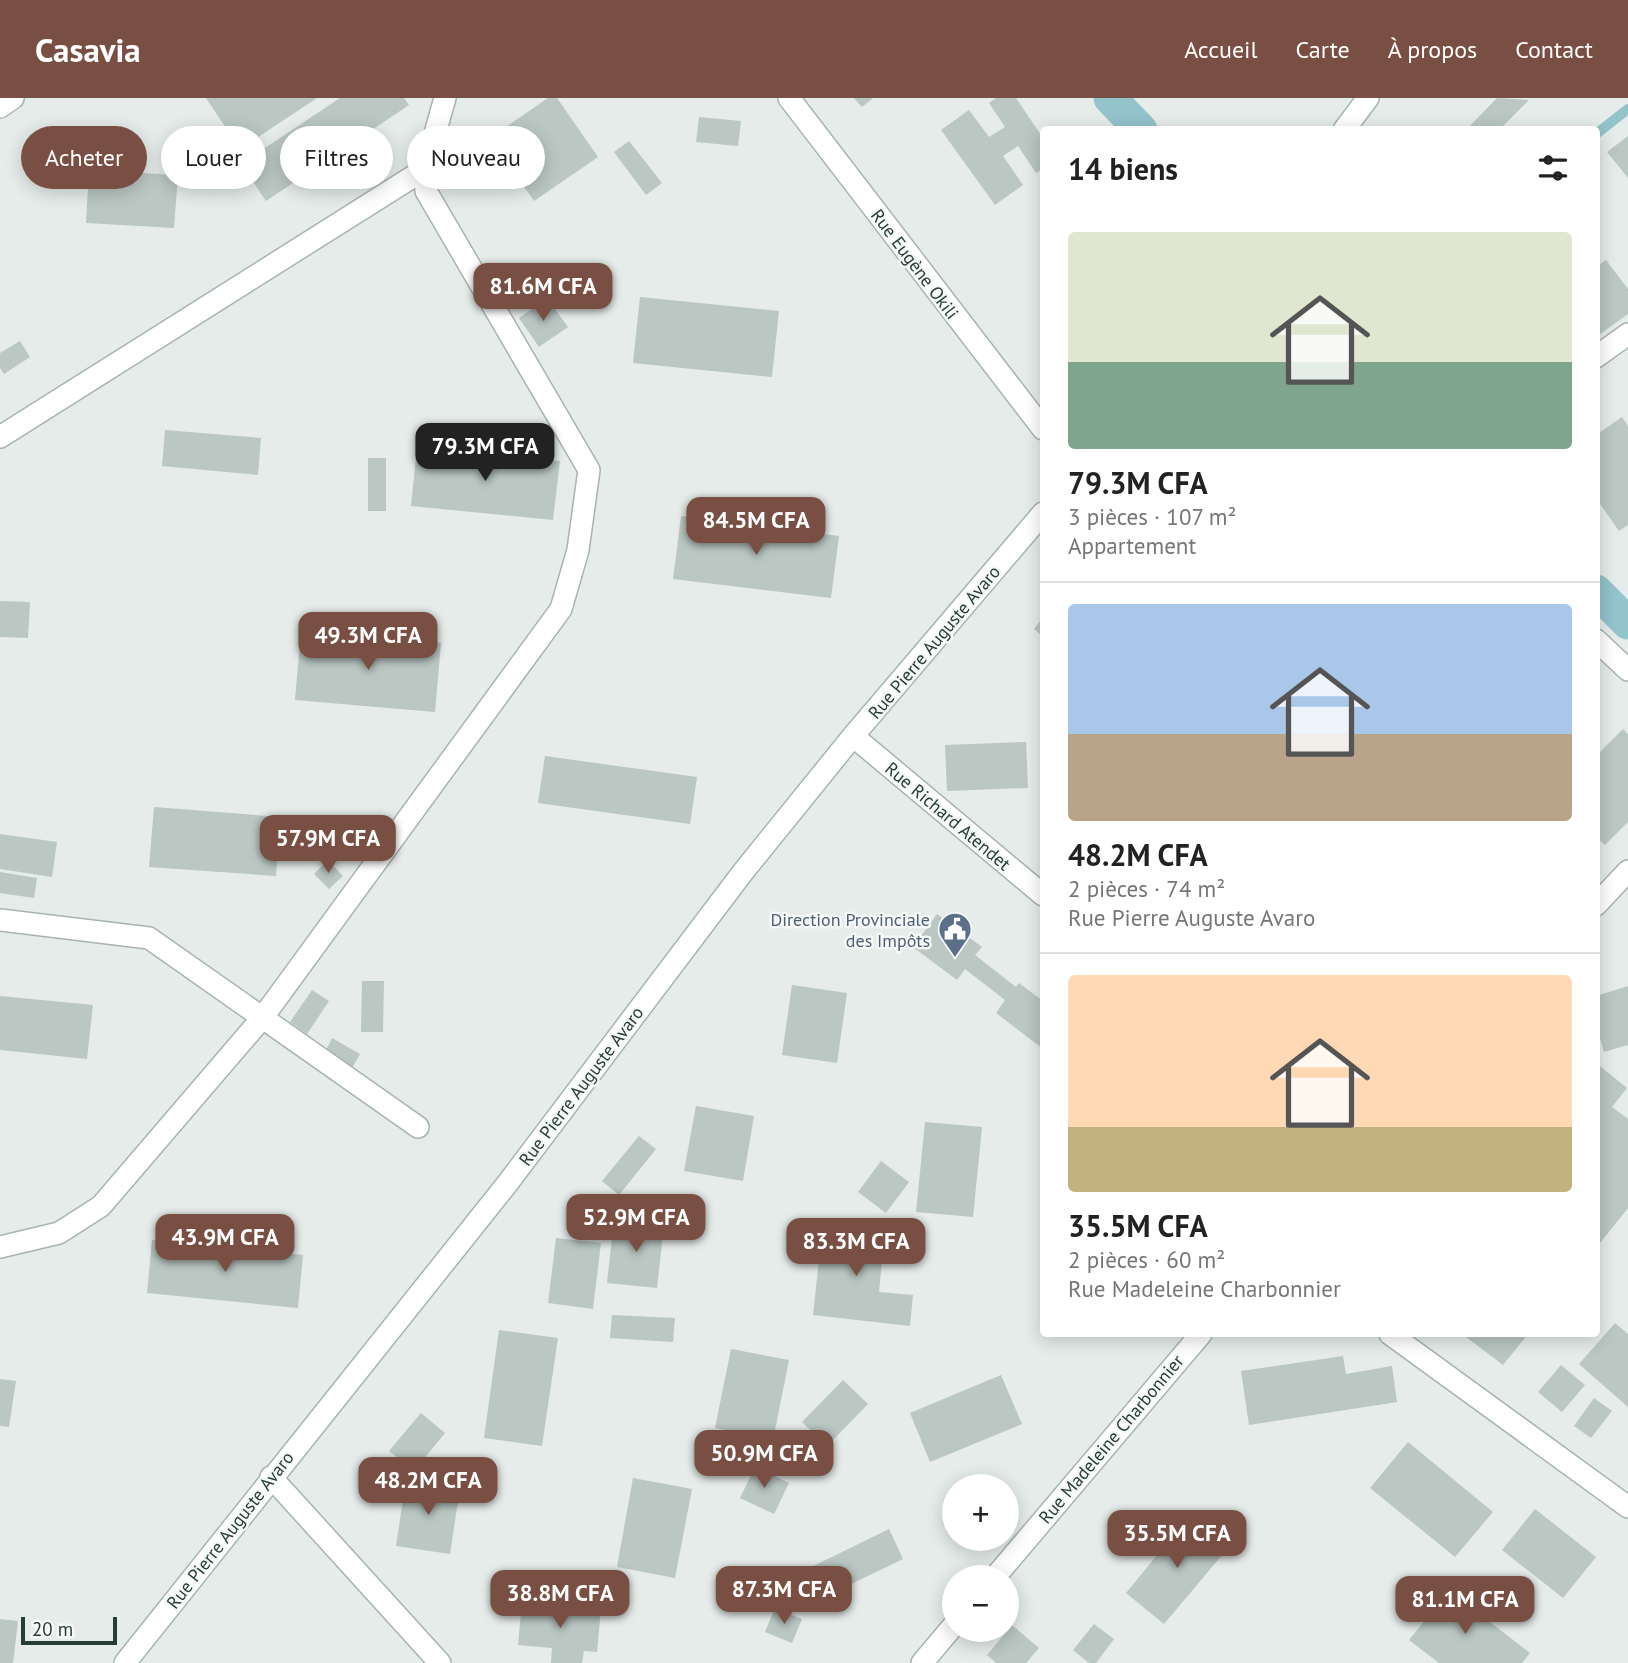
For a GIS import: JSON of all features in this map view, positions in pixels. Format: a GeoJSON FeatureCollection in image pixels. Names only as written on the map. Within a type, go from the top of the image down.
{"type":"FeatureCollection","features":[{"type":"Feature","properties":{"kind":"street"},"geometry":{"type":"LineString","coordinates":[[0,107],[13,98]]}},
{"type":"Feature","properties":{"kind":"street"},"geometry":{"type":"LineString","coordinates":[[437,126],[445,98]]}},
{"type":"Feature","properties":{"kind":"street","name":"Rue Eugène Okili"},"geometry":{"type":"LineString","coordinates":[[789,98],[1040,425]]}},
{"type":"Feature","properties":{"kind":"street"},"geometry":{"type":"LineString","coordinates":[[1347,126],[1368,98]]}},
{"type":"Feature","properties":{"kind":"street"},"geometry":{"type":"LineString","coordinates":[[0,437],[407,180]]}},
{"type":"Feature","properties":{"kind":"street"},"geometry":{"type":"LineString","coordinates":[[0,1247],[59,1233],[101,1206],[262,1017],[561,609],[579,550],[589,470],[426,189]]}},
{"type":"Feature","properties":{"kind":"street"},"geometry":{"type":"LineString","coordinates":[[1600,354],[1628,334]]}},
{"type":"Feature","properties":{"kind":"street","name":"Rue Pierre Auguste Avaro"},"geometry":{"type":"LineString","coordinates":[[125,1663],[507,1184],[743,872],[853,736],[1040,517]]}},
{"type":"Feature","properties":{"kind":"street"},"geometry":{"type":"LineString","coordinates":[[1600,644],[1628,670]]}},
{"type":"Feature","properties":{"kind":"street","name":"Rue Richard Atendet"},"geometry":{"type":"LineString","coordinates":[[853,736],[1040,892]]}},
{"type":"Feature","properties":{"kind":"street"},"geometry":{"type":"LineString","coordinates":[[1600,901],[1628,871]]}},
{"type":"Feature","properties":{"kind":"street"},"geometry":{"type":"LineString","coordinates":[[0,920],[149,938],[418,1127]]}},
{"type":"Feature","properties":{"kind":"street","name":"Rue Madeleine Charbonnier"},"geometry":{"type":"LineString","coordinates":[[1005,1565],[1197,1337]]}},
{"type":"Feature","properties":{"kind":"street"},"geometry":{"type":"LineString","coordinates":[[1394,1337],[1628,1507]]}},
{"type":"Feature","properties":{"kind":"street"},"geometry":{"type":"LineString","coordinates":[[271,1478],[440,1663]]}},
{"type":"Feature","properties":{"kind":"street"},"geometry":{"type":"LineString","coordinates":[[922,1663],[942,1639]]}},
{"type":"Feature","properties":{"kind":"building"},"geometry":{"type":"Polygon","coordinates":[[[206,98],[317,98],[266,132],[266,126],[225,126],[206,98]]]}},
{"type":"Feature","properties":{"kind":"building"},"geometry":{"type":"Polygon","coordinates":[[[340,98],[404,98],[409,105],[378,126],[298,126],[340,98]]]}},
{"type":"Feature","properties":{"kind":"building"},"geometry":{"type":"Polygon","coordinates":[[[548,98],[557,98],[598,157],[534,201],[526,189],[545,189],[545,126],[507,126],[548,98]]]}},
{"type":"Feature","properties":{"kind":"building"},"geometry":{"type":"Polygon","coordinates":[[[854,98],[873,98],[862,107],[854,98]]]}},
{"type":"Feature","properties":{"kind":"building"},"geometry":{"type":"Polygon","coordinates":[[[996,98],[1016,98],[1040,134],[1040,171],[1036,173],[1018,146],[1003,156],[1023,185],[995,205],[941,130],[969,110],[989,137],[1005,127],[989,103],[996,98]]]}},
{"type":"Feature","properties":{"kind":"building"},"geometry":{"type":"Polygon","coordinates":[[[1497,98],[1529,100],[1503,126],[1470,126],[1497,98]]]}},
{"type":"Feature","properties":{"kind":"building"},"geometry":{"type":"Polygon","coordinates":[[[699,117],[741,121],[738,146],[696,142],[699,117]]]}},
{"type":"Feature","properties":{"kind":"building"},"geometry":{"type":"Polygon","coordinates":[[[1628,136],[1628,178],[1607,152],[1628,136]]]}},
{"type":"Feature","properties":{"kind":"building"},"geometry":{"type":"Polygon","coordinates":[[[280,138],[280,189],[284,189],[266,201],[258,189],[266,189],[266,147],[280,138]]]}},
{"type":"Feature","properties":{"kind":"building"},"geometry":{"type":"Polygon","coordinates":[[[629,141],[662,183],[646,195],[614,152],[629,141]]]}},
{"type":"Feature","properties":{"kind":"building"},"geometry":{"type":"Polygon","coordinates":[[[147,173],[161,174],[161,189],[177,189],[174,228],[86,223],[88,189],[147,189],[147,173]]]}},
{"type":"Feature","properties":{"kind":"building"},"geometry":{"type":"Polygon","coordinates":[[[1606,260],[1628,289],[1628,314],[1600,334],[1600,264],[1606,260]]]}},
{"type":"Feature","properties":{"kind":"building"},"geometry":{"type":"Polygon","coordinates":[[[640,297],[779,311],[772,377],[633,363],[640,297]]]}},
{"type":"Feature","properties":{"kind":"building"},"geometry":{"type":"Polygon","coordinates":[[[547,298],[568,327],[539,347],[519,318],[547,298]]]}},
{"type":"Feature","properties":{"kind":"building"},"geometry":{"type":"Polygon","coordinates":[[[20,341],[30,357],[4,374],[0,368],[0,353],[20,341]]]}},
{"type":"Feature","properties":{"kind":"building"},"geometry":{"type":"Polygon","coordinates":[[[1622,417],[1628,426],[1628,525],[1619,531],[1600,504],[1600,432],[1622,417]]]}},
{"type":"Feature","properties":{"kind":"building"},"geometry":{"type":"Polygon","coordinates":[[[165,430],[261,438],[258,475],[162,466],[165,430]]]}},
{"type":"Feature","properties":{"kind":"building"},"geometry":{"type":"Polygon","coordinates":[[[417,447],[560,461],[553,520],[411,506],[417,447]]]}},
{"type":"Feature","properties":{"kind":"building"},"geometry":{"type":"Polygon","coordinates":[[[368,458],[386,458],[386,511],[368,511],[368,458]]]}},
{"type":"Feature","properties":{"kind":"building"},"geometry":{"type":"Polygon","coordinates":[[[681,516],[839,536],[831,598],[673,579],[681,516]]]}},
{"type":"Feature","properties":{"kind":"building"},"geometry":{"type":"Polygon","coordinates":[[[0,601],[30,602],[28,638],[0,637],[0,601]]]}},
{"type":"Feature","properties":{"kind":"building"},"geometry":{"type":"Polygon","coordinates":[[[1040,621],[1040,634],[1034,629],[1040,621]]]}},
{"type":"Feature","properties":{"kind":"building"},"geometry":{"type":"Polygon","coordinates":[[[301,631],[441,643],[435,712],[295,700],[301,631]]]}},
{"type":"Feature","properties":{"kind":"building"},"geometry":{"type":"Polygon","coordinates":[[[1623,729],[1628,734],[1628,822],[1605,845],[1600,841],[1600,752],[1623,729]]]}},
{"type":"Feature","properties":{"kind":"building"},"geometry":{"type":"Polygon","coordinates":[[[1026,742],[1028,788],[947,791],[945,745],[1026,742]]]}},
{"type":"Feature","properties":{"kind":"building"},"geometry":{"type":"Polygon","coordinates":[[[545,756],[697,777],[690,824],[538,803],[545,756]]]}},
{"type":"Feature","properties":{"kind":"building"},"geometry":{"type":"Polygon","coordinates":[[[154,807],[280,817],[276,876],[149,867],[154,807]]]}},
{"type":"Feature","properties":{"kind":"building"},"geometry":{"type":"Polygon","coordinates":[[[0,834],[57,842],[52,877],[0,869],[0,834]]]}},
{"type":"Feature","properties":{"kind":"building"},"geometry":{"type":"Polygon","coordinates":[[[328,860],[343,876],[329,889],[314,874],[328,860]]]}},
{"type":"Feature","properties":{"kind":"building"},"geometry":{"type":"Polygon","coordinates":[[[0,872],[37,878],[34,898],[0,893],[0,872]]]}},
{"type":"Feature","properties":{"kind":"building"},"geometry":{"type":"Polygon","coordinates":[[[937,914],[982,947],[975,955],[1016,987],[1019,983],[1040,999],[1040,1047],[996,1013],[1005,1000],[965,969],[957,980],[913,947],[937,914]]]}},
{"type":"Feature","properties":{"kind":"building"},"geometry":{"type":"Polygon","coordinates":[[[362,981],[384,981],[383,1032],[361,1032],[362,981]]]}},
{"type":"Feature","properties":{"kind":"building"},"geometry":{"type":"Polygon","coordinates":[[[792,985],[847,993],[837,1063],[782,1055],[792,985]]]}},
{"type":"Feature","properties":{"kind":"building"},"geometry":{"type":"Polygon","coordinates":[[[1628,986],[1628,1045],[1604,1052],[1600,1038],[1600,995],[1628,986]]]}},
{"type":"Feature","properties":{"kind":"building"},"geometry":{"type":"Polygon","coordinates":[[[312,990],[329,1001],[307,1034],[290,1022],[312,990]]]}},
{"type":"Feature","properties":{"kind":"building"},"geometry":{"type":"Polygon","coordinates":[[[0,996],[93,1005],[87,1059],[0,1050],[0,996]]]}},
{"type":"Feature","properties":{"kind":"building"},"geometry":{"type":"Polygon","coordinates":[[[332,1038],[360,1054],[351,1070],[324,1054],[332,1038]]]}},
{"type":"Feature","properties":{"kind":"building"},"geometry":{"type":"Polygon","coordinates":[[[1600,1066],[1627,1088],[1612,1107],[1628,1119],[1628,1208],[1600,1243],[1600,1066]]]}},
{"type":"Feature","properties":{"kind":"building"},"geometry":{"type":"Polygon","coordinates":[[[696,1106],[754,1116],[743,1181],[684,1171],[696,1106]]]}},
{"type":"Feature","properties":{"kind":"building"},"geometry":{"type":"Polygon","coordinates":[[[925,1122],[982,1127],[973,1217],[916,1212],[925,1122]]]}},
{"type":"Feature","properties":{"kind":"building"},"geometry":{"type":"Polygon","coordinates":[[[639,1136],[656,1149],[619,1195],[602,1181],[639,1136]]]}},
{"type":"Feature","properties":{"kind":"building"},"geometry":{"type":"Polygon","coordinates":[[[881,1161],[909,1182],[886,1213],[858,1192],[881,1161]]]}},
{"type":"Feature","properties":{"kind":"building"},"geometry":{"type":"Polygon","coordinates":[[[614,1219],[664,1224],[657,1288],[607,1283],[614,1219]]]}},
{"type":"Feature","properties":{"kind":"building"},"geometry":{"type":"Polygon","coordinates":[[[823,1223],[885,1230],[879,1292],[913,1295],[910,1326],[813,1315],[823,1223]]]}},
{"type":"Feature","properties":{"kind":"building"},"geometry":{"type":"Polygon","coordinates":[[[556,1238],[601,1243],[593,1309],[548,1303],[556,1238]]]}},
{"type":"Feature","properties":{"kind":"building"},"geometry":{"type":"Polygon","coordinates":[[[152,1240],[303,1255],[298,1308],[147,1293],[152,1240]]]}},
{"type":"Feature","properties":{"kind":"building"},"geometry":{"type":"Polygon","coordinates":[[[612,1315],[675,1318],[673,1342],[610,1338],[612,1315]]]}},
{"type":"Feature","properties":{"kind":"building"},"geometry":{"type":"Polygon","coordinates":[[[1615,1323],[1628,1334],[1628,1407],[1579,1364],[1615,1323]]]}},
{"type":"Feature","properties":{"kind":"building"},"geometry":{"type":"Polygon","coordinates":[[[499,1330],[558,1338],[542,1446],[484,1438],[499,1330]]]}},
{"type":"Feature","properties":{"kind":"building"},"geometry":{"type":"Polygon","coordinates":[[[1466,1337],[1526,1337],[1503,1365],[1466,1337]]]}},
{"type":"Feature","properties":{"kind":"building"},"geometry":{"type":"Polygon","coordinates":[[[731,1349],[789,1360],[773,1440],[715,1428],[731,1349]]]}},
{"type":"Feature","properties":{"kind":"building"},"geometry":{"type":"Polygon","coordinates":[[[1343,1356],[1346,1374],[1392,1366],[1397,1402],[1249,1425],[1241,1371],[1343,1356]]]}},
{"type":"Feature","properties":{"kind":"building"},"geometry":{"type":"Polygon","coordinates":[[[1561,1365],[1585,1385],[1562,1412],[1538,1392],[1561,1365]]]}},
{"type":"Feature","properties":{"kind":"building"},"geometry":{"type":"Polygon","coordinates":[[[1001,1375],[1022,1424],[930,1462],[910,1413],[1001,1375]]]}},
{"type":"Feature","properties":{"kind":"building"},"geometry":{"type":"Polygon","coordinates":[[[0,1379],[16,1381],[9,1427],[0,1426],[0,1379]]]}},
{"type":"Feature","properties":{"kind":"building"},"geometry":{"type":"Polygon","coordinates":[[[843,1380],[868,1404],[827,1446],[802,1422],[843,1380]]]}},
{"type":"Feature","properties":{"kind":"building"},"geometry":{"type":"Polygon","coordinates":[[[1594,1398],[1612,1411],[1591,1438],[1574,1426],[1594,1398]]]}},
{"type":"Feature","properties":{"kind":"building"},"geometry":{"type":"Polygon","coordinates":[[[421,1413],[445,1433],[414,1471],[389,1451],[421,1413]]]}},
{"type":"Feature","properties":{"kind":"building"},"geometry":{"type":"Polygon","coordinates":[[[1408,1442],[1493,1512],[1455,1557],[1370,1488],[1408,1442]]]}},
{"type":"Feature","properties":{"kind":"building"},"geometry":{"type":"Polygon","coordinates":[[[755,1467],[789,1483],[774,1514],[740,1498],[755,1467]]]}},
{"type":"Feature","properties":{"kind":"building"},"geometry":{"type":"Polygon","coordinates":[[[633,1478],[692,1489],[675,1578],[617,1567],[633,1478]]]}},
{"type":"Feature","properties":{"kind":"building"},"geometry":{"type":"Polygon","coordinates":[[[406,1480],[460,1488],[450,1554],[396,1546],[406,1480]]]}},
{"type":"Feature","properties":{"kind":"building"},"geometry":{"type":"Polygon","coordinates":[[[1535,1509],[1596,1557],[1563,1598],[1502,1550],[1535,1509]]]}},
{"type":"Feature","properties":{"kind":"building"},"geometry":{"type":"Polygon","coordinates":[[[1189,1516],[1228,1548],[1164,1624],[1126,1593],[1189,1516]]]}},
{"type":"Feature","properties":{"kind":"building"},"geometry":{"type":"Polygon","coordinates":[[[889,1529],[903,1559],[810,1604],[795,1575],[889,1529]]]}},
{"type":"Feature","properties":{"kind":"building"},"geometry":{"type":"Polygon","coordinates":[[[1449,1590],[1530,1653],[1522,1663],[1439,1663],[1409,1640],[1449,1590]]]}},
{"type":"Feature","properties":{"kind":"building"},"geometry":{"type":"Polygon","coordinates":[[[522,1602],[601,1609],[597,1652],[584,1651],[582,1663],[551,1663],[552,1648],[518,1645],[522,1602]]]}},
{"type":"Feature","properties":{"kind":"building"},"geometry":{"type":"Polygon","coordinates":[[[775,1608],[802,1619],[792,1643],[765,1632],[775,1608]]]}},
{"type":"Feature","properties":{"kind":"building"},"geometry":{"type":"Polygon","coordinates":[[[0,1619],[18,1621],[13,1663],[0,1663],[0,1619]]]}},
{"type":"Feature","properties":{"kind":"building"},"geometry":{"type":"Polygon","coordinates":[[[1094,1624],[1114,1639],[1096,1663],[1089,1663],[1073,1650],[1094,1624]]]}},
{"type":"Feature","properties":{"kind":"building"},"geometry":{"type":"Polygon","coordinates":[[[1019,1631],[1039,1648],[1026,1663],[996,1663],[987,1655],[998,1642],[1019,1642],[1019,1631]]]}},
{"type":"Feature","properties":{"kind":"waterway"},"geometry":{"type":"LineString","coordinates":[[1110,98],[1137,126]]}},
{"type":"Feature","properties":{"kind":"waterway"},"geometry":{"type":"LineString","coordinates":[[1600,131],[1628,109]]}},
{"type":"Feature","properties":{"kind":"waterway"},"geometry":{"type":"LineString","coordinates":[[1600,595],[1628,623]]}},
{"type":"Feature","properties":{"kind":"place","name":"Direction Provinciale des Impôts"},"geometry":{"type":"Point","coordinates":[955,959]}}]}
